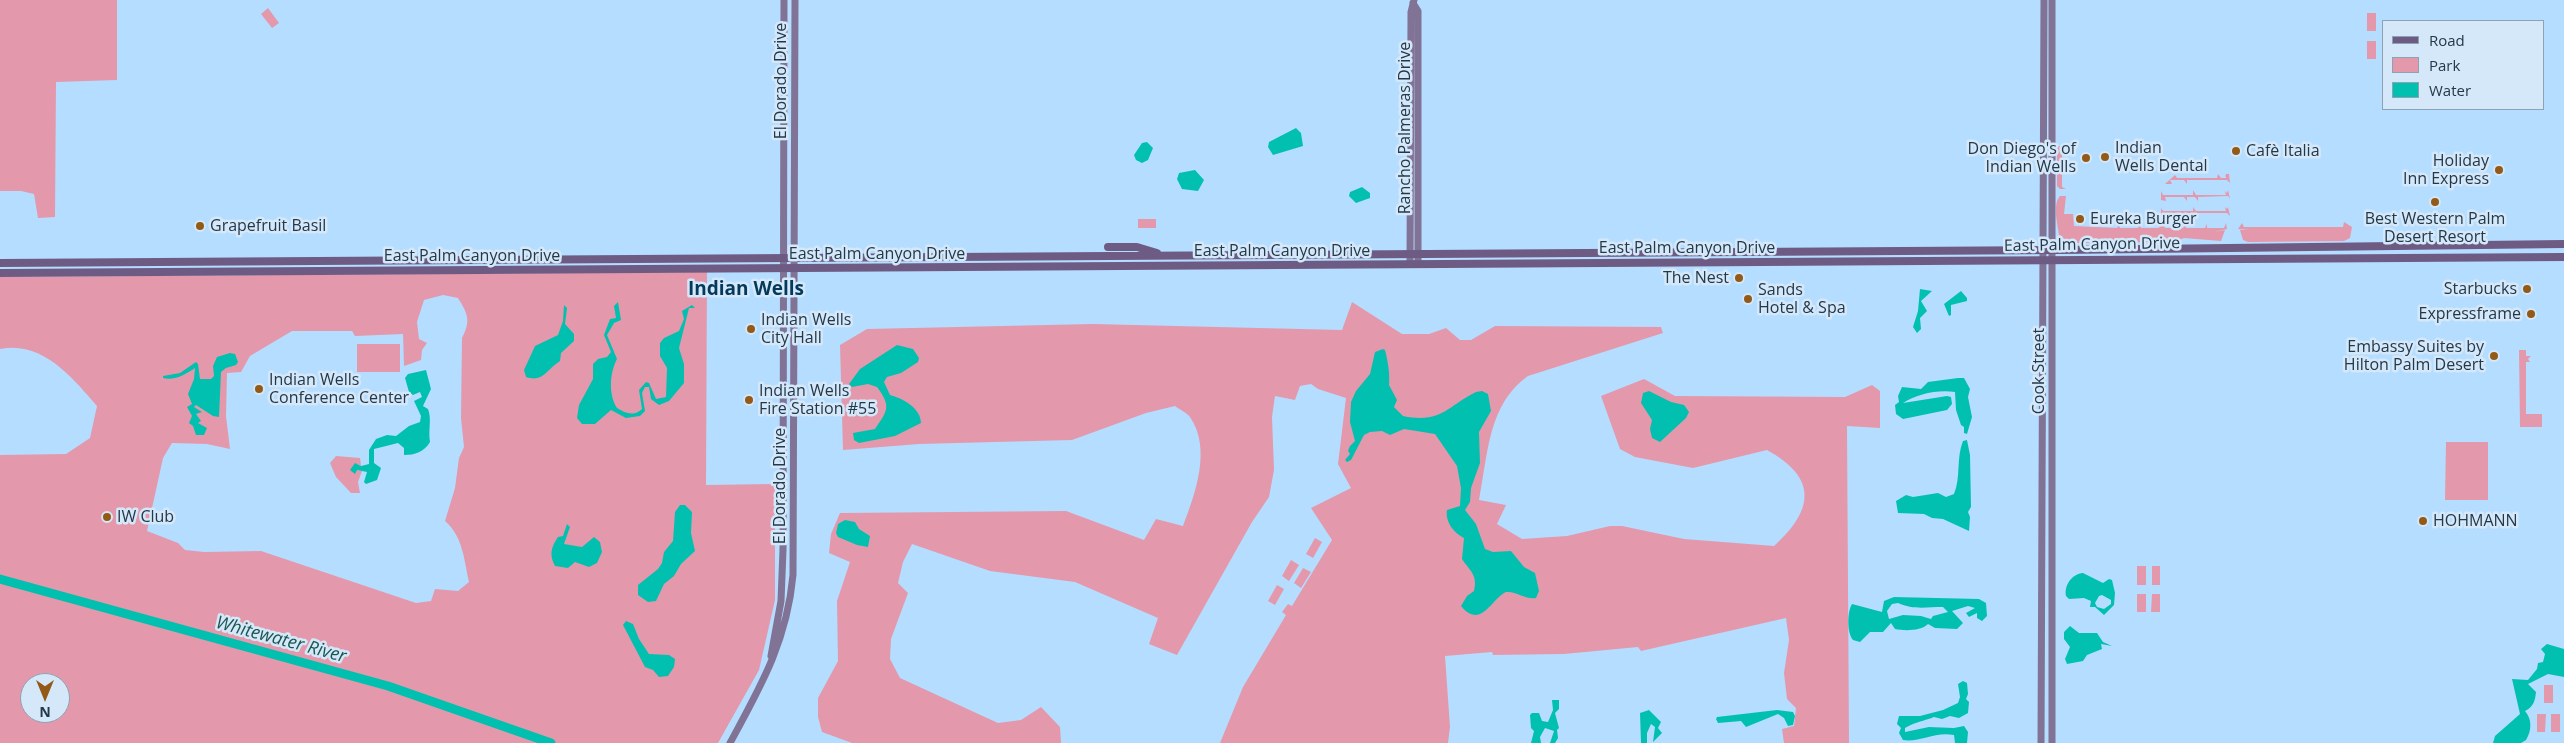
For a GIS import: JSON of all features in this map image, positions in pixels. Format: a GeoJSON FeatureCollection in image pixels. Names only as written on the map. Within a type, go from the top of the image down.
{"type":"FeatureCollection","features":[{"type":"Feature","properties":{"kind":"main road","name":"El Dorado Drive"},"geometry":{"type":"LineString","coordinates":[[768,668],[782,586],[784,0]]}},
{"type":"Feature","properties":{"kind":"main road","name":"El Dorado Drive"},"geometry":{"type":"LineString","coordinates":[[730,743],[760,688],[779,646],[785,624],[792,582],[795,0]]}},
{"type":"Feature","properties":{"kind":"main road","name":"Cook Street"},"geometry":{"type":"LineString","coordinates":[[2042,743],[2044,0]]}},
{"type":"Feature","properties":{"kind":"main road","name":"Cook Street"},"geometry":{"type":"LineString","coordinates":[[2052,0],[2052,743]]}},
{"type":"Feature","properties":{"kind":"main road","name":"Rancho Palmeras Drive"},"geometry":{"type":"LineString","coordinates":[[1414,1],[1418,11],[1414,264]]}},
{"type":"Feature","properties":{"kind":"main road","name":"East Palm Canyon Drive"},"geometry":{"type":"LineString","coordinates":[[0,264],[2052,250],[2564,244]]}},
{"type":"Feature","properties":{"kind":"main road"},"geometry":{"type":"LineString","coordinates":[[1108,247],[1137,247],[1166,256]]}},
{"type":"Feature","properties":{"kind":"main road","name":"East Palm Canyon Drive"},"geometry":{"type":"LineString","coordinates":[[0,273],[2564,257]]}},
{"type":"Feature","properties":{"kind":"main road"},"geometry":{"type":"LineString","coordinates":[[783,359],[794,359]]}},
{"type":"Feature","properties":{"kind":"main road"},"geometry":{"type":"LineString","coordinates":[[783,396],[794,396]]}},
{"type":"Feature","properties":{"kind":"green space"},"geometry":{"type":"Polygon","coordinates":[[[0,0],[117,0],[117,80],[56,82],[55,217],[38,218],[34,194],[21,191],[0,191],[0,0]]]}},
{"type":"Feature","properties":{"kind":"green space"},"geometry":{"type":"Polygon","coordinates":[[[268,8],[279,23],[272,28],[261,14],[268,8]]]}},
{"type":"Feature","properties":{"kind":"green space"},"geometry":{"type":"Polygon","coordinates":[[[2367,13],[2376,13],[2376,31],[2367,31],[2367,13]]]}},
{"type":"Feature","properties":{"kind":"green space"},"geometry":{"type":"Polygon","coordinates":[[[2367,41],[2376,41],[2376,59],[2367,59],[2367,41]]]}},
{"type":"Feature","properties":{"kind":"green space"},"geometry":{"type":"Polygon","coordinates":[[[2059,146],[2067,146],[2062,147],[2062,187],[2066,189],[2060,189],[2057,186],[2057,148],[2059,146]]]}},
{"type":"Feature","properties":{"kind":"green space"},"geometry":{"type":"Polygon","coordinates":[[[2218,174],[2221,178],[2226,178],[2225,174],[2226,176],[2226,174],[2229,174],[2230,183],[2227,180],[2187,180],[2187,184],[2184,180],[2170,180],[2172,184],[2165,184],[2175,175],[2177,178],[2217,178],[2218,174]]]}},
{"type":"Feature","properties":{"kind":"green space"},"geometry":{"type":"Polygon","coordinates":[[[2193,190],[2196,195],[2226,195],[2225,191],[2227,193],[2228,190],[2230,199],[2228,196],[2198,197],[2198,201],[2195,197],[2187,197],[2187,201],[2184,197],[2165,197],[2166,201],[2161,200],[2161,191],[2163,195],[2193,195],[2193,190]]]}},
{"type":"Feature","properties":{"kind":"green space"},"geometry":{"type":"Polygon","coordinates":[[[2060,196],[2066,196],[2064,214],[2073,214],[2074,226],[2117,228],[2119,224],[2120,228],[2138,228],[2140,224],[2141,228],[2159,228],[2160,224],[2164,224],[2165,228],[2183,228],[2186,224],[2186,228],[2205,228],[2207,224],[2207,228],[2224,228],[2226,223],[2227,229],[2213,232],[2225,230],[2221,241],[2184,238],[2174,242],[2066,243],[2065,239],[2059,235],[2057,221],[2056,204],[2060,196]]]}},
{"type":"Feature","properties":{"kind":"green space"},"geometry":{"type":"Polygon","coordinates":[[[2193,207],[2196,211],[2226,211],[2225,207],[2227,209],[2228,207],[2230,216],[2227,213],[2198,213],[2198,217],[2194,213],[2165,213],[2166,217],[2161,216],[2161,208],[2163,211],[2193,211],[2193,207]]]}},
{"type":"Feature","properties":{"kind":"green space"},"geometry":{"type":"Polygon","coordinates":[[[1138,219],[1156,219],[1156,228],[1138,228],[1138,219]]]}},
{"type":"Feature","properties":{"kind":"green space"},"geometry":{"type":"Polygon","coordinates":[[[2344,222],[2352,227],[2350,238],[2344,241],[2248,242],[2243,240],[2240,230],[2249,230],[2238,229],[2242,223],[2244,227],[2343,227],[2344,222]]]}},
{"type":"Feature","properties":{"kind":"green space"},"geometry":{"type":"Polygon","coordinates":[[[707,272],[706,485],[775,484],[775,600],[759,670],[718,743],[0,743],[0,455],[66,454],[90,438],[97,406],[67,373],[43,356],[30,350],[0,349],[0,277],[707,272]],[[443,295],[424,300],[417,322],[419,339],[427,343],[422,350],[421,360],[404,366],[403,334],[355,336],[352,331],[292,331],[250,356],[241,372],[227,373],[226,416],[230,449],[207,444],[172,443],[163,458],[147,531],[178,543],[185,550],[204,552],[261,551],[416,603],[431,601],[435,589],[458,591],[469,582],[459,541],[456,534],[445,521],[455,488],[459,458],[464,447],[461,418],[462,338],[467,327],[467,318],[458,298],[443,295]]]}},
{"type":"Feature","properties":{"kind":"green space"},"geometry":{"type":"Polygon","coordinates":[[[1352,302],[1402,334],[1429,334],[1446,328],[1460,340],[1471,340],[1495,326],[1661,327],[1663,333],[1528,376],[1515,387],[1505,401],[1497,415],[1492,431],[1479,500],[1506,505],[1497,524],[1522,539],[1567,536],[1610,526],[1622,526],[1684,539],[1774,546],[1797,520],[1803,507],[1805,495],[1802,483],[1795,472],[1784,461],[1767,450],[1693,468],[1635,457],[1620,449],[1601,396],[1644,379],[1675,396],[1845,397],[1872,385],[1880,391],[1880,428],[1847,426],[1849,743],[1784,743],[1782,729],[1794,726],[1796,708],[1787,699],[1784,673],[1789,640],[1786,618],[1641,651],[1638,647],[1564,654],[1493,655],[1492,652],[1445,656],[1450,727],[1448,743],[1220,743],[1243,687],[1286,615],[1282,612],[1288,604],[1292,606],[1332,540],[1311,508],[1351,488],[1338,464],[1346,398],[1318,389],[1311,384],[1300,386],[1295,400],[1275,396],[1272,417],[1274,470],[1269,497],[1252,522],[1177,655],[1149,644],[1158,618],[1075,582],[990,571],[912,544],[903,562],[898,583],[908,593],[891,639],[890,659],[900,678],[998,723],[1021,720],[1041,707],[1060,727],[1061,743],[852,743],[822,732],[818,717],[818,698],[838,661],[837,601],[850,562],[829,553],[831,534],[840,513],[1066,511],[1144,540],[1156,519],[1183,526],[1196,486],[1201,457],[1197,430],[1190,417],[1175,406],[1146,413],[1072,440],[919,444],[843,450],[840,345],[867,329],[1093,324],[1342,330],[1352,302]]]}},
{"type":"Feature","properties":{"kind":"green space"},"geometry":{"type":"Polygon","coordinates":[[[357,344],[400,344],[400,372],[357,372],[357,344]]]}},
{"type":"Feature","properties":{"kind":"green space"},"geometry":{"type":"Polygon","coordinates":[[[2519,350],[2526,350],[2526,356],[2531,356],[2528,359],[2530,362],[2526,362],[2526,414],[2542,414],[2542,427],[2520,427],[2519,350]]]}},
{"type":"Feature","properties":{"kind":"green space"},"geometry":{"type":"Polygon","coordinates":[[[2446,442],[2488,442],[2488,500],[2445,500],[2446,442]]]}},
{"type":"Feature","properties":{"kind":"green space"},"geometry":{"type":"Polygon","coordinates":[[[336,456],[360,458],[361,466],[357,464],[357,470],[362,471],[358,482],[360,493],[351,493],[336,477],[330,463],[336,456]]]}},
{"type":"Feature","properties":{"kind":"green space"},"geometry":{"type":"Polygon","coordinates":[[[1315,538],[1322,542],[1313,558],[1306,554],[1315,538]]]}},
{"type":"Feature","properties":{"kind":"green space"},"geometry":{"type":"Polygon","coordinates":[[[1291,560],[1299,565],[1289,581],[1282,576],[1291,560]]]}},
{"type":"Feature","properties":{"kind":"green space"},"geometry":{"type":"Polygon","coordinates":[[[2137,566],[2146,566],[2146,585],[2137,585],[2137,566]]]}},
{"type":"Feature","properties":{"kind":"green space"},"geometry":{"type":"Polygon","coordinates":[[[2152,566],[2160,566],[2160,585],[2152,585],[2152,566]]]}},
{"type":"Feature","properties":{"kind":"green space"},"geometry":{"type":"Polygon","coordinates":[[[1303,568],[1311,572],[1301,588],[1294,583],[1303,568]]]}},
{"type":"Feature","properties":{"kind":"green space"},"geometry":{"type":"Polygon","coordinates":[[[1277,585],[1284,589],[1275,605],[1268,601],[1277,585]]]}},
{"type":"Feature","properties":{"kind":"green space"},"geometry":{"type":"Polygon","coordinates":[[[2137,594],[2146,594],[2146,612],[2137,612],[2137,594]]]}},
{"type":"Feature","properties":{"kind":"green space"},"geometry":{"type":"Polygon","coordinates":[[[2152,594],[2160,594],[2160,612],[2151,612],[2152,594]]]}},
{"type":"Feature","properties":{"kind":"green space"},"geometry":{"type":"Polygon","coordinates":[[[2544,685],[2553,685],[2553,703],[2544,703],[2544,685]]]}},
{"type":"Feature","properties":{"kind":"green space"},"geometry":{"type":"Polygon","coordinates":[[[2537,714],[2546,714],[2545,732],[2537,732],[2537,714]]]}},
{"type":"Feature","properties":{"kind":"green space"},"geometry":{"type":"Polygon","coordinates":[[[2551,714],[2560,714],[2560,732],[2551,732],[2551,714]]]}},
{"type":"Feature","properties":{"kind":"water"},"geometry":{"type":"Polygon","coordinates":[[[1296,128],[1301,133],[1303,146],[1273,155],[1268,147],[1269,142],[1296,128]]]}},
{"type":"Feature","properties":{"kind":"water"},"geometry":{"type":"Polygon","coordinates":[[[1147,142],[1153,148],[1148,160],[1142,163],[1136,160],[1134,155],[1142,143],[1147,142]]]}},
{"type":"Feature","properties":{"kind":"water"},"geometry":{"type":"Polygon","coordinates":[[[1195,170],[1204,180],[1198,191],[1182,189],[1177,179],[1179,173],[1195,170]]]}},
{"type":"Feature","properties":{"kind":"water"},"geometry":{"type":"Polygon","coordinates":[[[1362,187],[1370,193],[1370,198],[1356,203],[1349,196],[1350,192],[1362,187]]]}},
{"type":"Feature","properties":{"kind":"water"},"geometry":{"type":"Polygon","coordinates":[[[1920,289],[1932,291],[1921,301],[1927,311],[1920,318],[1921,329],[1917,333],[1913,327],[1918,311],[1920,289]]]}},
{"type":"Feature","properties":{"kind":"water"},"geometry":{"type":"Polygon","coordinates":[[[1961,291],[1967,298],[1967,301],[1951,305],[1951,315],[1949,316],[1944,304],[1961,291]]]}},
{"type":"Feature","properties":{"kind":"water"},"geometry":{"type":"Polygon","coordinates":[[[618,302],[621,320],[614,323],[607,335],[617,359],[613,370],[611,390],[617,408],[626,413],[633,414],[642,409],[639,390],[646,382],[649,383],[656,399],[666,397],[667,368],[660,356],[660,343],[664,338],[679,331],[684,319],[682,311],[692,305],[695,308],[689,308],[679,348],[684,364],[684,383],[669,401],[659,405],[651,399],[649,387],[645,387],[642,393],[645,411],[640,416],[626,418],[611,410],[595,424],[582,424],[577,418],[579,405],[593,379],[593,364],[598,359],[607,357],[611,352],[604,335],[610,319],[616,318],[614,306],[618,302]]]}},
{"type":"Feature","properties":{"kind":"water"},"geometry":{"type":"Polygon","coordinates":[[[564,305],[567,308],[565,324],[574,334],[574,341],[561,353],[560,361],[541,377],[526,377],[524,370],[535,346],[558,335],[563,321],[564,305]]]}},
{"type":"Feature","properties":{"kind":"water"},"geometry":{"type":"Polygon","coordinates":[[[897,345],[913,349],[919,358],[918,362],[901,373],[887,377],[884,382],[890,395],[905,401],[914,408],[918,413],[921,423],[895,436],[859,443],[854,440],[853,433],[875,429],[885,413],[886,404],[877,387],[868,384],[852,387],[849,384],[860,369],[897,345]]]}},
{"type":"Feature","properties":{"kind":"water"},"geometry":{"type":"Polygon","coordinates":[[[1385,350],[1388,363],[1389,385],[1397,400],[1394,407],[1403,416],[1427,418],[1436,416],[1476,392],[1482,391],[1488,394],[1491,411],[1479,432],[1480,463],[1471,488],[1470,502],[1465,510],[1476,524],[1485,549],[1493,552],[1511,551],[1524,567],[1535,573],[1539,591],[1536,598],[1528,598],[1506,592],[1485,611],[1474,615],[1468,613],[1461,606],[1467,596],[1474,591],[1475,581],[1473,574],[1462,559],[1464,538],[1451,527],[1447,519],[1447,510],[1460,506],[1461,488],[1457,466],[1435,434],[1404,429],[1390,435],[1382,431],[1370,432],[1364,435],[1351,460],[1347,462],[1345,460],[1350,454],[1348,451],[1350,446],[1355,441],[1350,422],[1351,402],[1356,391],[1370,374],[1375,352],[1385,350]]]}},
{"type":"Feature","properties":{"kind":"water"},"geometry":{"type":"Polygon","coordinates":[[[230,353],[235,354],[238,362],[236,365],[226,368],[221,372],[219,417],[213,416],[196,405],[194,407],[202,412],[196,414],[201,421],[198,423],[207,428],[204,435],[196,435],[193,426],[189,423],[192,416],[187,407],[192,404],[188,394],[194,379],[195,368],[176,378],[167,379],[163,378],[163,376],[180,373],[196,362],[200,379],[211,379],[214,376],[213,366],[217,357],[230,353]]]}},
{"type":"Feature","properties":{"kind":"water"},"geometry":{"type":"Polygon","coordinates":[[[426,370],[431,389],[423,406],[428,409],[429,413],[430,442],[422,451],[404,455],[404,448],[398,443],[374,449],[374,463],[381,468],[377,480],[366,484],[364,482],[367,472],[357,470],[355,474],[350,470],[355,463],[361,466],[369,464],[369,450],[376,439],[387,435],[396,436],[409,426],[420,422],[421,416],[414,401],[422,397],[420,392],[413,395],[409,392],[405,378],[408,374],[426,370]]]}},
{"type":"Feature","properties":{"kind":"water"},"geometry":{"type":"Polygon","coordinates":[[[1964,378],[1970,389],[1968,397],[1972,417],[1967,434],[1964,433],[1964,427],[1961,425],[1956,410],[1955,392],[1928,393],[1903,403],[1947,396],[1951,397],[1952,404],[1947,410],[1903,419],[1896,414],[1895,405],[1899,402],[1898,396],[1902,387],[1921,389],[1928,382],[1964,378]]]}},
{"type":"Feature","properties":{"kind":"water"},"geometry":{"type":"Polygon","coordinates":[[[1649,391],[1671,402],[1684,405],[1689,412],[1686,418],[1660,442],[1652,438],[1650,429],[1652,420],[1641,403],[1643,393],[1649,391]]]}},
{"type":"Feature","properties":{"kind":"water"},"geometry":{"type":"Polygon","coordinates":[[[1967,440],[1970,455],[1971,507],[1968,512],[1970,517],[1969,531],[1943,519],[1932,518],[1924,514],[1898,513],[1896,501],[1906,495],[1913,497],[1938,493],[1946,497],[1954,494],[1961,447],[1963,441],[1967,440]]]}},
{"type":"Feature","properties":{"kind":"water"},"geometry":{"type":"Polygon","coordinates":[[[680,505],[685,505],[692,512],[691,533],[695,551],[681,564],[674,576],[664,584],[656,601],[648,602],[638,595],[638,585],[658,569],[662,563],[664,552],[673,541],[675,512],[680,505]]]}},
{"type":"Feature","properties":{"kind":"water"},"geometry":{"type":"Polygon","coordinates":[[[845,520],[855,522],[859,529],[870,536],[868,547],[857,545],[838,537],[836,533],[838,524],[845,520]]]}},
{"type":"Feature","properties":{"kind":"water"},"geometry":{"type":"Polygon","coordinates":[[[567,524],[570,527],[564,544],[582,547],[594,537],[600,542],[602,552],[597,563],[589,567],[575,562],[568,568],[555,566],[551,555],[552,548],[558,537],[563,536],[567,524]]]}},
{"type":"Feature","properties":{"kind":"water"},"geometry":{"type":"Polygon","coordinates":[[[2083,573],[2103,583],[2109,579],[2112,580],[2115,593],[2114,605],[2104,615],[2095,607],[2090,607],[2091,601],[2084,598],[2069,599],[2066,596],[2068,584],[2075,575],[2083,573]],[[2102,595],[2099,596],[2095,603],[2097,607],[2104,609],[2111,604],[2111,600],[2102,595]]]}},
{"type":"Feature","properties":{"kind":"water"},"geometry":{"type":"Polygon","coordinates":[[[1894,597],[1979,599],[1986,603],[1987,616],[1982,621],[1977,618],[1977,613],[1969,617],[1966,613],[1975,608],[1968,606],[1952,611],[1963,623],[1957,629],[1935,628],[1928,624],[1913,630],[1903,630],[1895,629],[1891,623],[1883,632],[1870,632],[1860,642],[1853,640],[1848,622],[1852,604],[1882,612],[1884,601],[1894,597]],[[1898,603],[1892,604],[1887,611],[1889,619],[1903,615],[1921,616],[1931,619],[1933,616],[1948,612],[1943,607],[1920,608],[1898,603]]]}},
{"type":"Feature","properties":{"kind":"water"},"geometry":{"type":"Polygon","coordinates":[[[626,621],[633,624],[639,639],[649,654],[669,655],[675,659],[674,667],[668,676],[659,677],[653,670],[645,667],[623,625],[626,621]]]}},
{"type":"Feature","properties":{"kind":"water"},"geometry":{"type":"Polygon","coordinates":[[[2070,626],[2079,633],[2097,633],[2103,642],[2112,646],[2101,644],[2102,649],[2087,655],[2083,661],[2067,664],[2065,659],[2070,647],[2064,639],[2064,632],[2070,626]]]}},
{"type":"Feature","properties":{"kind":"water"},"geometry":{"type":"Polygon","coordinates":[[[2547,644],[2564,649],[2564,677],[2548,674],[2528,684],[2536,692],[2533,704],[2525,711],[2530,725],[2526,740],[2521,743],[2493,743],[2495,736],[2520,714],[2512,679],[2528,680],[2537,669],[2538,663],[2543,662],[2545,654],[2541,649],[2547,644]]]}},
{"type":"Feature","properties":{"kind":"water"},"geometry":{"type":"Polygon","coordinates":[[[1963,681],[1967,683],[1968,694],[1966,699],[1969,702],[1968,713],[1959,718],[1950,716],[1942,719],[1934,717],[1905,728],[1905,732],[1929,727],[1954,728],[1964,726],[1968,732],[1967,743],[1955,743],[1954,735],[1947,734],[1915,740],[1903,740],[1899,733],[1901,728],[1897,724],[1899,716],[1920,716],[1943,710],[1958,703],[1960,697],[1958,684],[1963,681]]]}},
{"type":"Feature","properties":{"kind":"water"},"geometry":{"type":"Polygon","coordinates":[[[1552,700],[1559,700],[1559,709],[1555,713],[1559,728],[1557,730],[1558,738],[1555,743],[1550,743],[1554,731],[1545,728],[1540,737],[1541,743],[1531,743],[1534,731],[1531,728],[1530,715],[1532,713],[1539,713],[1542,721],[1548,722],[1553,710],[1552,700]]]}},
{"type":"Feature","properties":{"kind":"water"},"geometry":{"type":"Polygon","coordinates":[[[1649,710],[1661,722],[1658,728],[1662,733],[1653,742],[1655,727],[1651,724],[1647,733],[1647,743],[1641,743],[1640,713],[1649,710]]]}},
{"type":"Feature","properties":{"kind":"water"},"geometry":{"type":"Polygon","coordinates":[[[1777,710],[1793,712],[1795,716],[1793,725],[1788,726],[1784,718],[1778,714],[1746,727],[1741,721],[1718,723],[1716,719],[1717,717],[1777,710]]]}},
{"type":"Feature","properties":{"kind":"waterway","name":"Whitewater River"},"geometry":{"type":"LineString","coordinates":[[0,579],[388,686],[551,743]]}},
{"type":"Feature","properties":{"kind":"place","name":"Cafè Italia"},"geometry":{"type":"Point","coordinates":[2236,151]}},
{"type":"Feature","properties":{"kind":"place","name":"Indian Wells Dental"},"geometry":{"type":"Point","coordinates":[2105,157]}},
{"type":"Feature","properties":{"kind":"place","name":"Don Diego's of Indian Wells"},"geometry":{"type":"Point","coordinates":[2086,158]}},
{"type":"Feature","properties":{"kind":"place","name":"Holiday Inn Express"},"geometry":{"type":"Point","coordinates":[2499,170]}},
{"type":"Feature","properties":{"kind":"place","name":"Best Western Palm Desert Resort"},"geometry":{"type":"Point","coordinates":[2435,202]}},
{"type":"Feature","properties":{"kind":"place","name":"Eureka Burger"},"geometry":{"type":"Point","coordinates":[2080,219]}},
{"type":"Feature","properties":{"kind":"place","name":"Grapefruit Basil"},"geometry":{"type":"Point","coordinates":[200,226]}},
{"type":"Feature","properties":{"kind":"place","name":"The Nest"},"geometry":{"type":"Point","coordinates":[1739,278]}},
{"type":"Feature","properties":{"kind":"place","name":"Starbucks"},"geometry":{"type":"Point","coordinates":[2527,289]}},
{"type":"Feature","properties":{"kind":"place","name":"Sands Hotel & Spa"},"geometry":{"type":"Point","coordinates":[1748,299]}},
{"type":"Feature","properties":{"kind":"place","name":"Expressframe"},"geometry":{"type":"Point","coordinates":[2531,314]}},
{"type":"Feature","properties":{"kind":"place","name":"Indian Wells City Hall"},"geometry":{"type":"Point","coordinates":[751,329]}},
{"type":"Feature","properties":{"kind":"place","name":"Embassy Suites by Hilton Palm Desert"},"geometry":{"type":"Point","coordinates":[2494,356]}},
{"type":"Feature","properties":{"kind":"place","name":"Indian Wells Conference Center"},"geometry":{"type":"Point","coordinates":[259,389]}},
{"type":"Feature","properties":{"kind":"place","name":"Indian Wells Fire Station #55"},"geometry":{"type":"Point","coordinates":[749,400]}},
{"type":"Feature","properties":{"kind":"place","name":"IW Club"},"geometry":{"type":"Point","coordinates":[107,517]}},
{"type":"Feature","properties":{"kind":"place","name":"HOHMANN"},"geometry":{"type":"Point","coordinates":[2423,521]}},
{"type":"Feature","properties":{"kind":"district","name":"Indian Wells"},"geometry":{"type":"Point","coordinates":[746,290]}}]}
